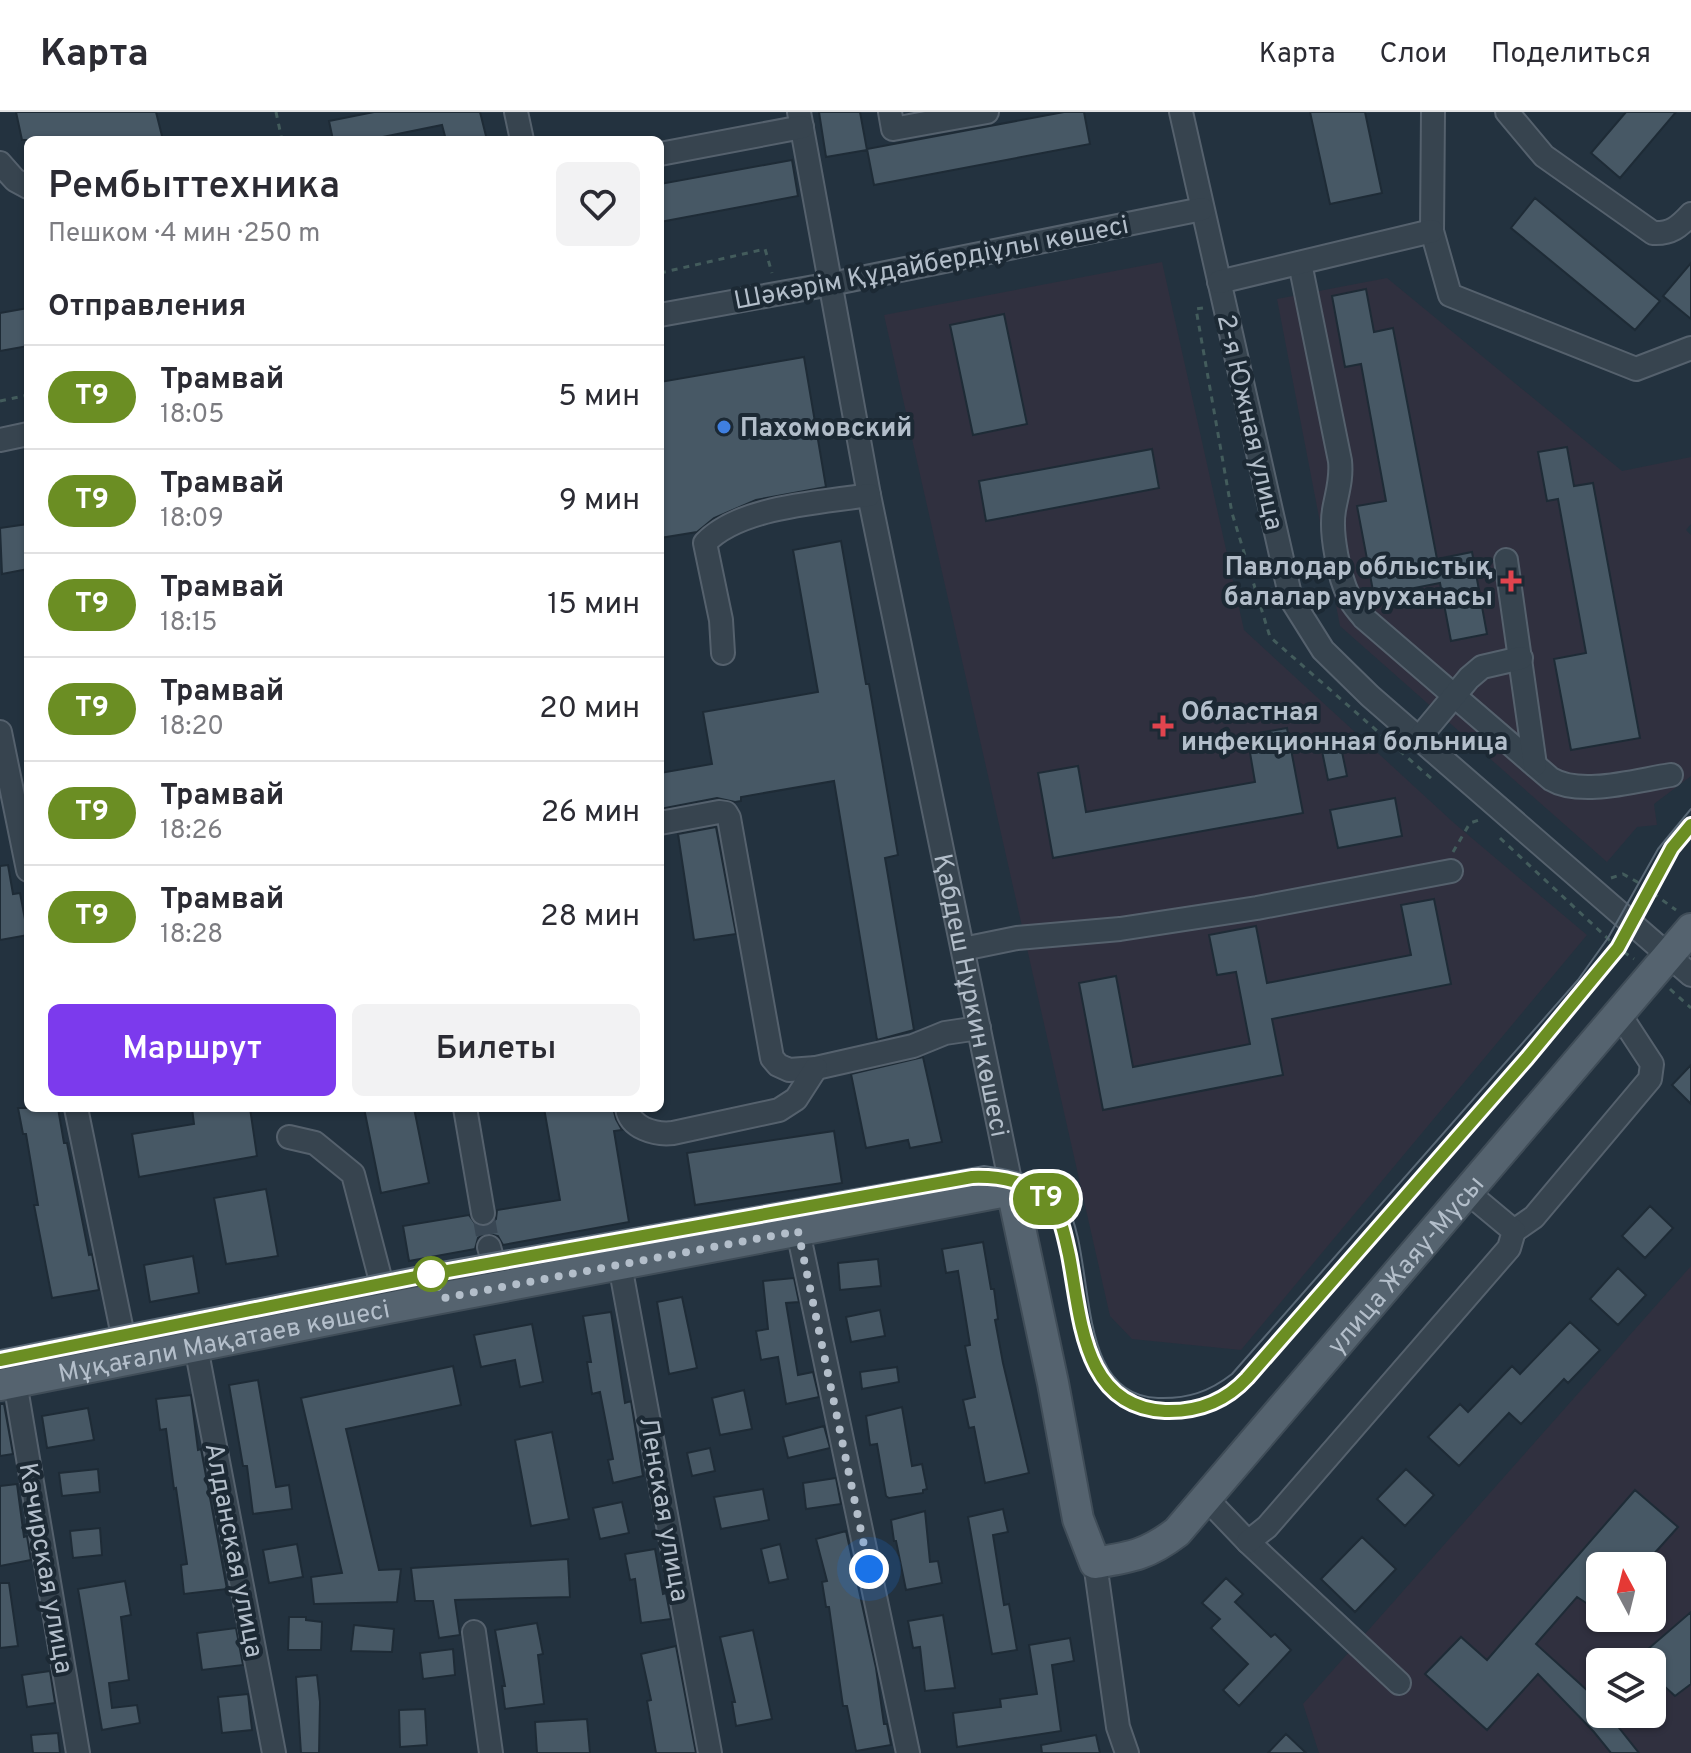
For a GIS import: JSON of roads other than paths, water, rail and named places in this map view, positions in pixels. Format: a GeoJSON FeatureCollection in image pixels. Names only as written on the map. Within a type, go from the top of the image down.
{"type":"FeatureCollection","features":[{"type":"Feature","properties":{"kind":"main road","name":"улица Жаяу-Мусы"},"geometry":{"type":"LineString","coordinates":[[1095,1563],[1156,1549],[1177,1532],[1660,963],[1686,921]]}},
{"type":"Feature","properties":{"kind":"main road","name":"Мұқағали Мақатаев көшесі"},"geometry":{"type":"LineString","coordinates":[[8,1384],[388,1308],[1012,1190]]}},
{"type":"Feature","properties":{"kind":"main road","name":"Қабдеш Нұркин көшесі"},"geometry":{"type":"LineString","coordinates":[[1012,1190],[1078,1519],[1095,1563]]}},
{"type":"Feature","properties":{"kind":"street"},"geometry":{"type":"LineString","coordinates":[[516,112],[521,136]]}},
{"type":"Feature","properties":{"kind":"street"},"geometry":{"type":"LineString","coordinates":[[890,112],[893,129],[987,112]]}},
{"type":"Feature","properties":{"kind":"street","name":"2-я Южная улица"},"geometry":{"type":"LineString","coordinates":[[1181,112],[1291,599],[1323,650],[1594,891],[1660,963]]}},
{"type":"Feature","properties":{"kind":"street"},"geometry":{"type":"LineString","coordinates":[[1433,112],[1432,231],[1450,295],[1636,369],[1691,348]]}},
{"type":"Feature","properties":{"kind":"street"},"geometry":{"type":"LineString","coordinates":[[1507,112],[1544,156],[1653,233],[1677,229],[1691,214]]}},
{"type":"Feature","properties":{"kind":"street"},"geometry":{"type":"LineString","coordinates":[[664,153],[800,120]]}},
{"type":"Feature","properties":{"kind":"street","name":"Қабдеш Нұркин көшесі"},"geometry":{"type":"LineString","coordinates":[[800,120],[869,495],[1012,1190]]}},
{"type":"Feature","properties":{"kind":"street"},"geometry":{"type":"LineString","coordinates":[[0,163],[15,180],[24,185]]}},
{"type":"Feature","properties":{"kind":"street","name":"Шәкәрім Құдайбердіұлы көшесі"},"geometry":{"type":"LineString","coordinates":[[664,314],[831,284],[1202,209]]}},
{"type":"Feature","properties":{"kind":"street"},"geometry":{"type":"LineString","coordinates":[[1219,282],[1432,231]]}},
{"type":"Feature","properties":{"kind":"street"},"geometry":{"type":"LineString","coordinates":[[1300,263],[1340,461],[1342,479],[1333,513],[1334,532],[1342,581],[1350,601],[1364,618],[1563,787],[1580,788],[1671,775]]}},
{"type":"Feature","properties":{"kind":"street"},"geometry":{"type":"LineString","coordinates":[[0,440],[24,435]]}},
{"type":"Feature","properties":{"kind":"street"},"geometry":{"type":"LineString","coordinates":[[723,653],[721,620],[705,543],[716,532],[763,512],[869,495]]}},
{"type":"Feature","properties":{"kind":"street"},"geometry":{"type":"LineString","coordinates":[[1506,560],[1535,765]]}},
{"type":"Feature","properties":{"kind":"street"},"geometry":{"type":"LineString","coordinates":[[1419,738],[1482,667],[1521,658]]}},
{"type":"Feature","properties":{"kind":"street"},"geometry":{"type":"LineString","coordinates":[[0,732],[24,850]]}},
{"type":"Feature","properties":{"kind":"street"},"geometry":{"type":"LineString","coordinates":[[664,822],[726,813],[729,818],[772,1058],[778,1065],[789,1070],[816,1068],[913,1046],[945,1033],[979,1028]]}},
{"type":"Feature","properties":{"kind":"street"},"geometry":{"type":"LineString","coordinates":[[963,949],[1017,938],[1120,929],[1257,908],[1451,871]]}},
{"type":"Feature","properties":{"kind":"street"},"geometry":{"type":"LineString","coordinates":[[1660,963],[1691,975]]}},
{"type":"Feature","properties":{"kind":"street"},"geometry":{"type":"LineString","coordinates":[[1248,1542],[1267,1527],[1509,1248],[1514,1231],[1534,1217],[1650,1079],[1652,1064],[1618,1012]]}},
{"type":"Feature","properties":{"kind":"street"},"geometry":{"type":"LineString","coordinates":[[628,1112],[636,1125],[663,1134],[779,1110],[796,1099],[816,1068]]}},
{"type":"Feature","properties":{"kind":"street"},"geometry":{"type":"LineString","coordinates":[[77,1112],[128,1360]]}},
{"type":"Feature","properties":{"kind":"street"},"geometry":{"type":"LineString","coordinates":[[466,1112],[483,1213]]}},
{"type":"Feature","properties":{"kind":"street"},"geometry":{"type":"LineString","coordinates":[[289,1137],[315,1143],[353,1174],[388,1308]]}},
{"type":"Feature","properties":{"kind":"street"},"geometry":{"type":"LineString","coordinates":[[1466,1191],[1514,1231]]}},
{"type":"Feature","properties":{"kind":"street"},"geometry":{"type":"LineString","coordinates":[[798,1231],[908,1753]]}},
{"type":"Feature","properties":{"kind":"street"},"geometry":{"type":"LineString","coordinates":[[489,1247],[501,1289]]}},
{"type":"Feature","properties":{"kind":"street","name":"Ленская улица"},"geometry":{"type":"LineString","coordinates":[[620,1265],[710,1753]]}},
{"type":"Feature","properties":{"kind":"street","name":"Алданская улица"},"geometry":{"type":"LineString","coordinates":[[196,1347],[274,1753]]}},
{"type":"Feature","properties":{"kind":"street","name":"Качирская улица"},"geometry":{"type":"LineString","coordinates":[[8,1384],[78,1753]]}},
{"type":"Feature","properties":{"kind":"street"},"geometry":{"type":"LineString","coordinates":[[1206,1498],[1248,1542],[1399,1683]]}},
{"type":"Feature","properties":{"kind":"street","name":"Қабдеш Нұркин көшесі"},"geometry":{"type":"LineString","coordinates":[[1095,1563],[1118,1727],[1127,1753]]}},
{"type":"Feature","properties":{"kind":"street"},"geometry":{"type":"LineString","coordinates":[[474,1632],[491,1753]]}},
{"type":"Feature","properties":{"kind":"tunnel"},"geometry":{"type":"LineString","coordinates":[[483,1213],[489,1247]]}},
{"type":"Feature","properties":{"kind":"tram line"},"geometry":{"type":"LineString","coordinates":[[0,1350],[430,1264],[984,1166],[1018,1172],[1040,1180],[1065,1202],[1075,1226],[1091,1320],[1099,1349],[1111,1374],[1130,1391],[1158,1398],[1197,1393],[1232,1374],[1578,980],[1608,938],[1658,849],[1691,809]]}},
{"type":"Feature","properties":{"kind":"tram line","name":"T9"},"geometry":{"type":"LineString","coordinates":[[0,1360],[431,1274],[972,1177],[991,1177],[1032,1190],[1050,1202],[1055,1210],[1066,1240],[1088,1354],[1107,1385],[1130,1402],[1158,1411],[1217,1403],[1234,1392],[1247,1378],[1527,1058],[1618,948],[1672,848],[1691,825]]}},
{"type":"Feature","properties":{"kind":"tram line"},"geometry":{"type":"LineString","coordinates":[[1585,988],[1618,948],[1642,902]]}},
{"type":"Feature","properties":{"kind":"tram line"},"geometry":{"type":"LineString","coordinates":[[1134,1403],[1160,1409],[1186,1410],[1210,1404],[1234,1392],[1497,1092]]}},
{"type":"Feature","properties":{"kind":"tram line"},"geometry":{"type":"LineString","coordinates":[[1018,1183],[1043,1197],[1057,1214],[1066,1239],[1079,1308]]}},
{"type":"Feature","properties":{"kind":"place","name":"Пахомовский"},"geometry":{"type":"Point","coordinates":[724,427]}},
{"type":"Feature","properties":{"kind":"place","name":"Павлодар облыстық балалар ауруханасы"},"geometry":{"type":"Point","coordinates":[1511,581]}},
{"type":"Feature","properties":{"kind":"place","name":"Областная инфекционная больница"},"geometry":{"type":"Point","coordinates":[1163,726]}}]}
